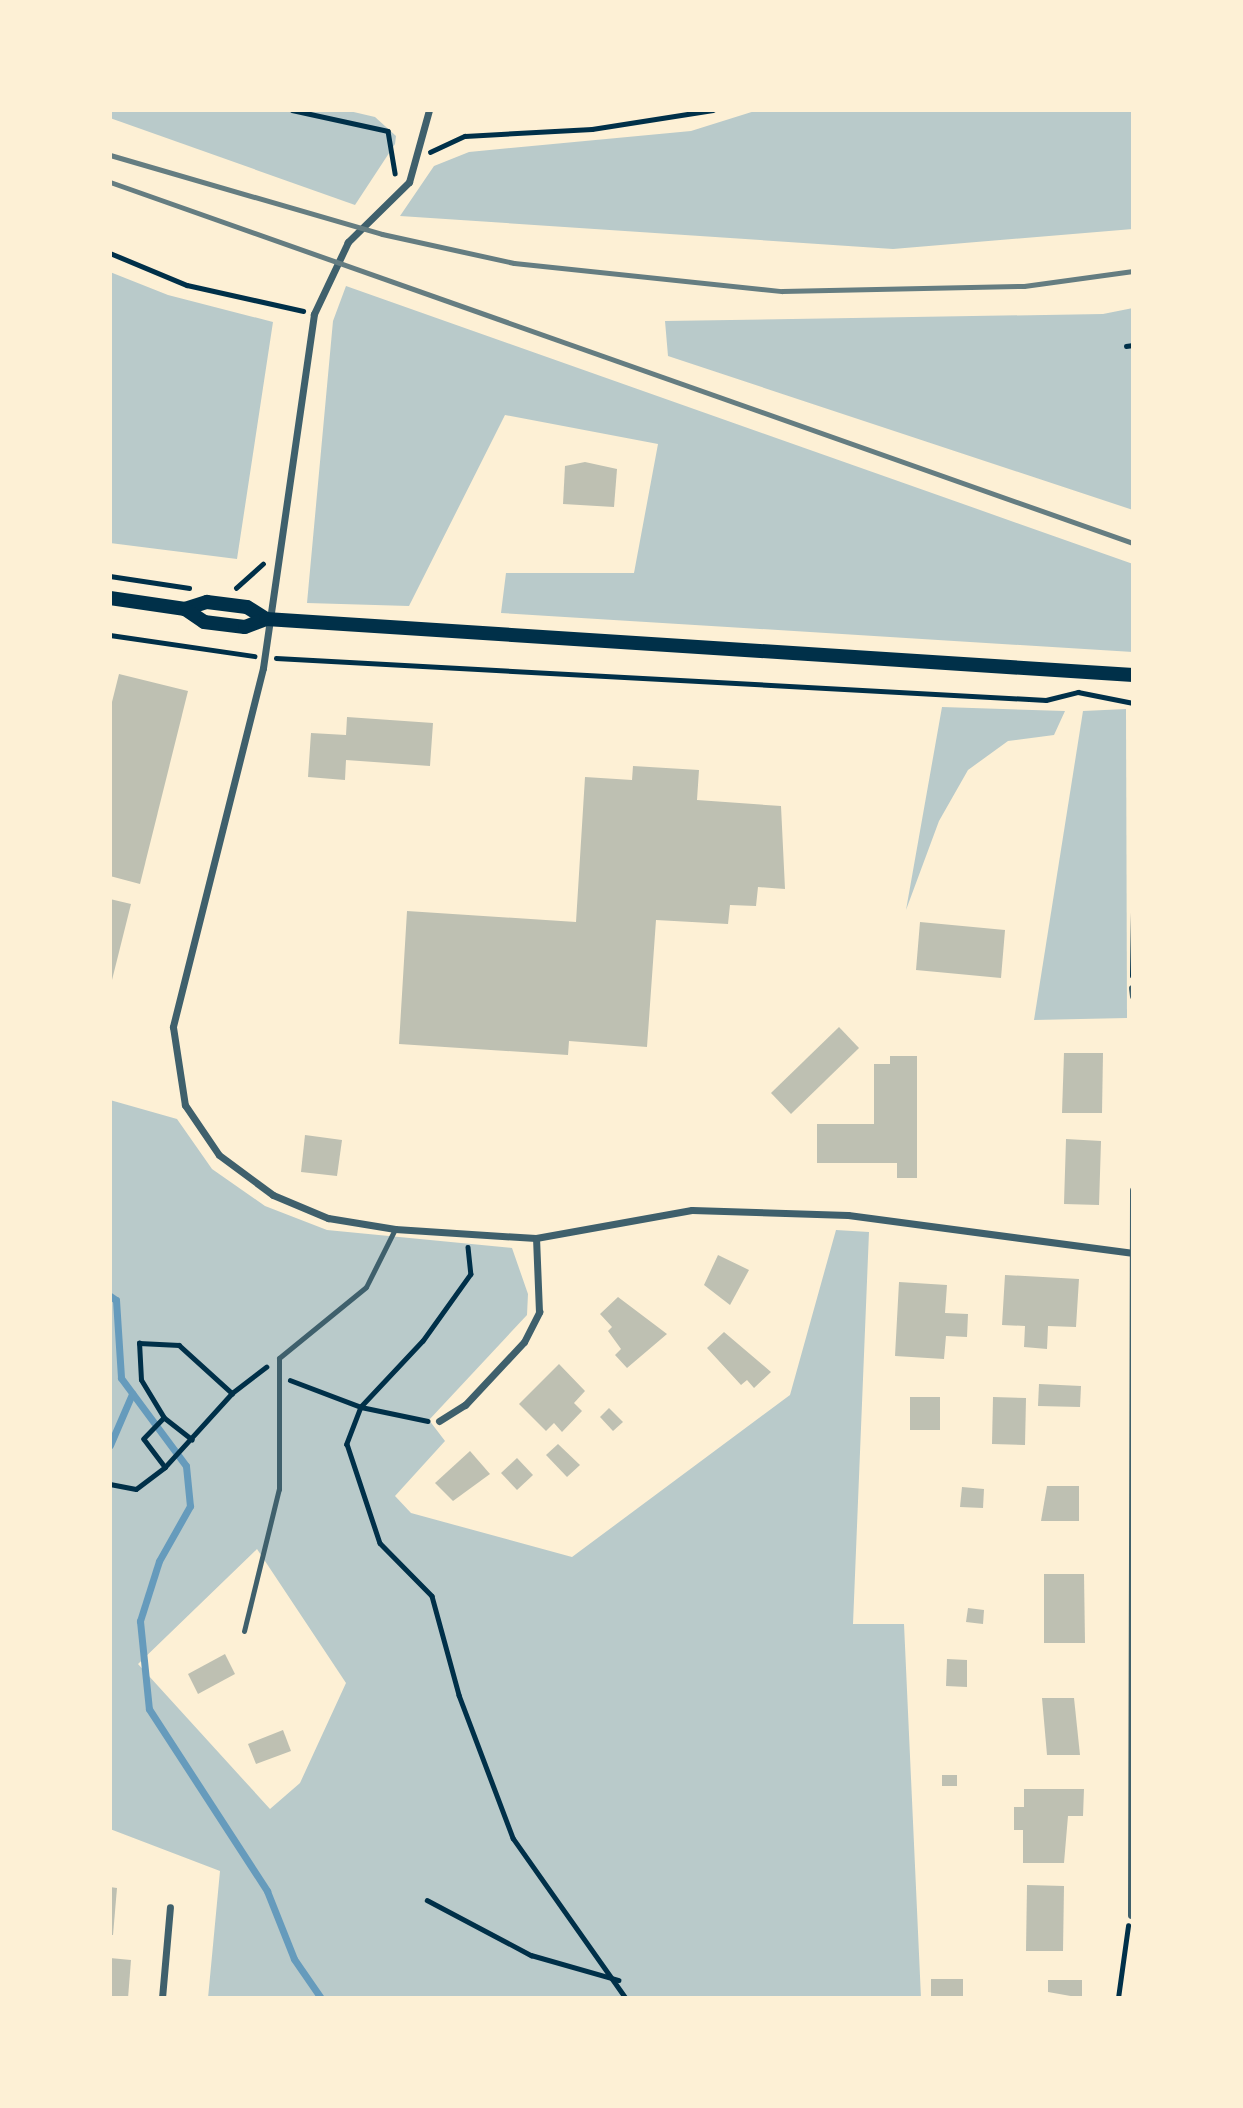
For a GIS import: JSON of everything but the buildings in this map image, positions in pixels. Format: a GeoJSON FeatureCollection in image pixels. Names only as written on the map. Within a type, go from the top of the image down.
{"type":"FeatureCollection","features":[{"type":"Feature","properties":{"kind":"main road"},"geometry":{"type":"LineString","coordinates":[[110,598],[185,609],[207,602],[247,607],[270,619]]}},
{"type":"Feature","properties":{"kind":"main road"},"geometry":{"type":"LineString","coordinates":[[185,609],[204,622],[245,627],[270,619],[1133,675]]}},
{"type":"Feature","properties":{"kind":"street"},"geometry":{"type":"LineString","coordinates":[[429,110],[419,155],[400,193],[348,242],[314,314],[265,657],[173,1027],[185,1105],[219,1155],[273,1195],[328,1218],[395,1229],[536,1238],[692,1210],[848,1215],[1131,1253]]}},
{"type":"Feature","properties":{"kind":"street"},"geometry":{"type":"LineString","coordinates":[[1132,988],[1133,996]]}},
{"type":"Feature","properties":{"kind":"street"},"geometry":{"type":"LineString","coordinates":[[1131,1915],[1133,1190]]}},
{"type":"Feature","properties":{"kind":"street"},"geometry":{"type":"LineString","coordinates":[[439,1421],[465,1405],[524,1342],[539,1312],[536,1238]]}},
{"type":"Feature","properties":{"kind":"street"},"geometry":{"type":"LineString","coordinates":[[162,1998],[170,1907]]}},
{"type":"Feature","properties":{"kind":"lane"},"geometry":{"type":"LineString","coordinates":[[244,1632],[279,1489],[279,1357],[366,1287],[395,1229]]}},
{"type":"Feature","properties":{"kind":"path"},"geometry":{"type":"LineString","coordinates":[[292,110],[388,131],[396,174]]}},
{"type":"Feature","properties":{"kind":"path"},"geometry":{"type":"LineString","coordinates":[[419,155],[465,136],[592,129],[713,110]]}},
{"type":"Feature","properties":{"kind":"path"},"geometry":{"type":"LineString","coordinates":[[110,253],[187,285],[314,314]]}},
{"type":"Feature","properties":{"kind":"path"},"geometry":{"type":"LineString","coordinates":[[110,576],[202,590]]}},
{"type":"Feature","properties":{"kind":"path"},"geometry":{"type":"LineString","coordinates":[[110,635],[265,657],[1046,700],[1078,692],[1133,703]]}},
{"type":"Feature","properties":{"kind":"path"},"geometry":{"type":"LineString","coordinates":[[1132,988],[1133,911]]}},
{"type":"Feature","properties":{"kind":"path"},"geometry":{"type":"LineString","coordinates":[[467,1234],[471,1274],[423,1341],[361,1407],[347,1444],[380,1543],[432,1596],[459,1695],[513,1838],[547,1892],[620,1980],[626,1998]]}},
{"type":"Feature","properties":{"kind":"path"},"geometry":{"type":"LineString","coordinates":[[192,1440],[164,1418],[141,1380],[139,1343],[179,1345],[232,1393]]}},
{"type":"Feature","properties":{"kind":"path"},"geometry":{"type":"LineString","coordinates":[[110,1484],[136,1489],[166,1467],[232,1393],[279,1357]]}},
{"type":"Feature","properties":{"kind":"path"},"geometry":{"type":"LineString","coordinates":[[279,1376],[361,1407],[439,1421]]}},
{"type":"Feature","properties":{"kind":"path"},"geometry":{"type":"LineString","coordinates":[[164,1418],[144,1439],[166,1467]]}},
{"type":"Feature","properties":{"kind":"path"},"geometry":{"type":"LineString","coordinates":[[427,1900],[531,1955],[620,1980]]}},
{"type":"Feature","properties":{"kind":"path"},"geometry":{"type":"LineString","coordinates":[[1118,1998],[1131,1915]]}},
{"type":"Feature","properties":{"kind":"shaded area"},"geometry":{"type":"Polygon","coordinates":[[[110,110],[345,110],[375,117],[396,136],[395,144],[355,205],[110,118],[110,110]]]}},
{"type":"Feature","properties":{"kind":"shaded area"},"geometry":{"type":"Polygon","coordinates":[[[758,110],[1133,110],[1133,229],[893,249],[400,216],[434,166],[469,152],[691,131],[758,110]]]}},
{"type":"Feature","properties":{"kind":"shaded area"},"geometry":{"type":"Polygon","coordinates":[[[110,272],[168,295],[273,322],[237,559],[110,543],[110,272]]]}},
{"type":"Feature","properties":{"kind":"shaded area"},"geometry":{"type":"Polygon","coordinates":[[[346,286],[1133,564],[1133,652],[501,613],[506,573],[634,573],[658,444],[505,415],[409,606],[307,603],[333,321],[346,286]]]}},
{"type":"Feature","properties":{"kind":"shaded area"},"geometry":{"type":"Polygon","coordinates":[[[1133,308],[1133,510],[668,356],[665,321],[1103,314],[1133,308]]]}},
{"type":"Feature","properties":{"kind":"shaded area"},"geometry":{"type":"Polygon","coordinates":[[[942,707],[1065,711],[1054,735],[1008,741],[968,770],[939,821],[906,910],[942,707]]]}},
{"type":"Feature","properties":{"kind":"shaded area"},"geometry":{"type":"Polygon","coordinates":[[[1126,709],[1127,1018],[1034,1020],[1083,711],[1126,709]]]}},
{"type":"Feature","properties":{"kind":"shaded area"},"geometry":{"type":"Polygon","coordinates":[[[110,1100],[177,1119],[212,1169],[265,1206],[327,1230],[512,1248],[528,1294],[527,1315],[429,1420],[445,1441],[395,1496],[411,1513],[572,1557],[790,1395],[836,1230],[869,1232],[853,1624],[904,1624],[921,1998],[208,1998],[220,1871],[110,1829],[110,1100]],[[257,1549],[138,1664],[270,1809],[300,1783],[346,1683],[257,1549]]]}},
{"type":"Feature","properties":{"kind":"waterway"},"geometry":{"type":"LineString","coordinates":[[110,1296],[116,1300],[121,1378],[186,1466],[190,1506],[159,1561],[140,1621],[149,1709],[267,1891],[294,1959],[321,1998]]}},
{"type":"Feature","properties":{"kind":"waterway"},"geometry":{"type":"LineString","coordinates":[[110,1445],[132,1394]]}},
{"type":"Feature","properties":{"kind":"railway"},"geometry":{"type":"LineString","coordinates":[[110,155],[382,234],[514,263],[782,291],[1024,286],[1133,271]]}},
{"type":"Feature","properties":{"kind":"railway"},"geometry":{"type":"LineString","coordinates":[[110,182],[1133,543]]}}]}
